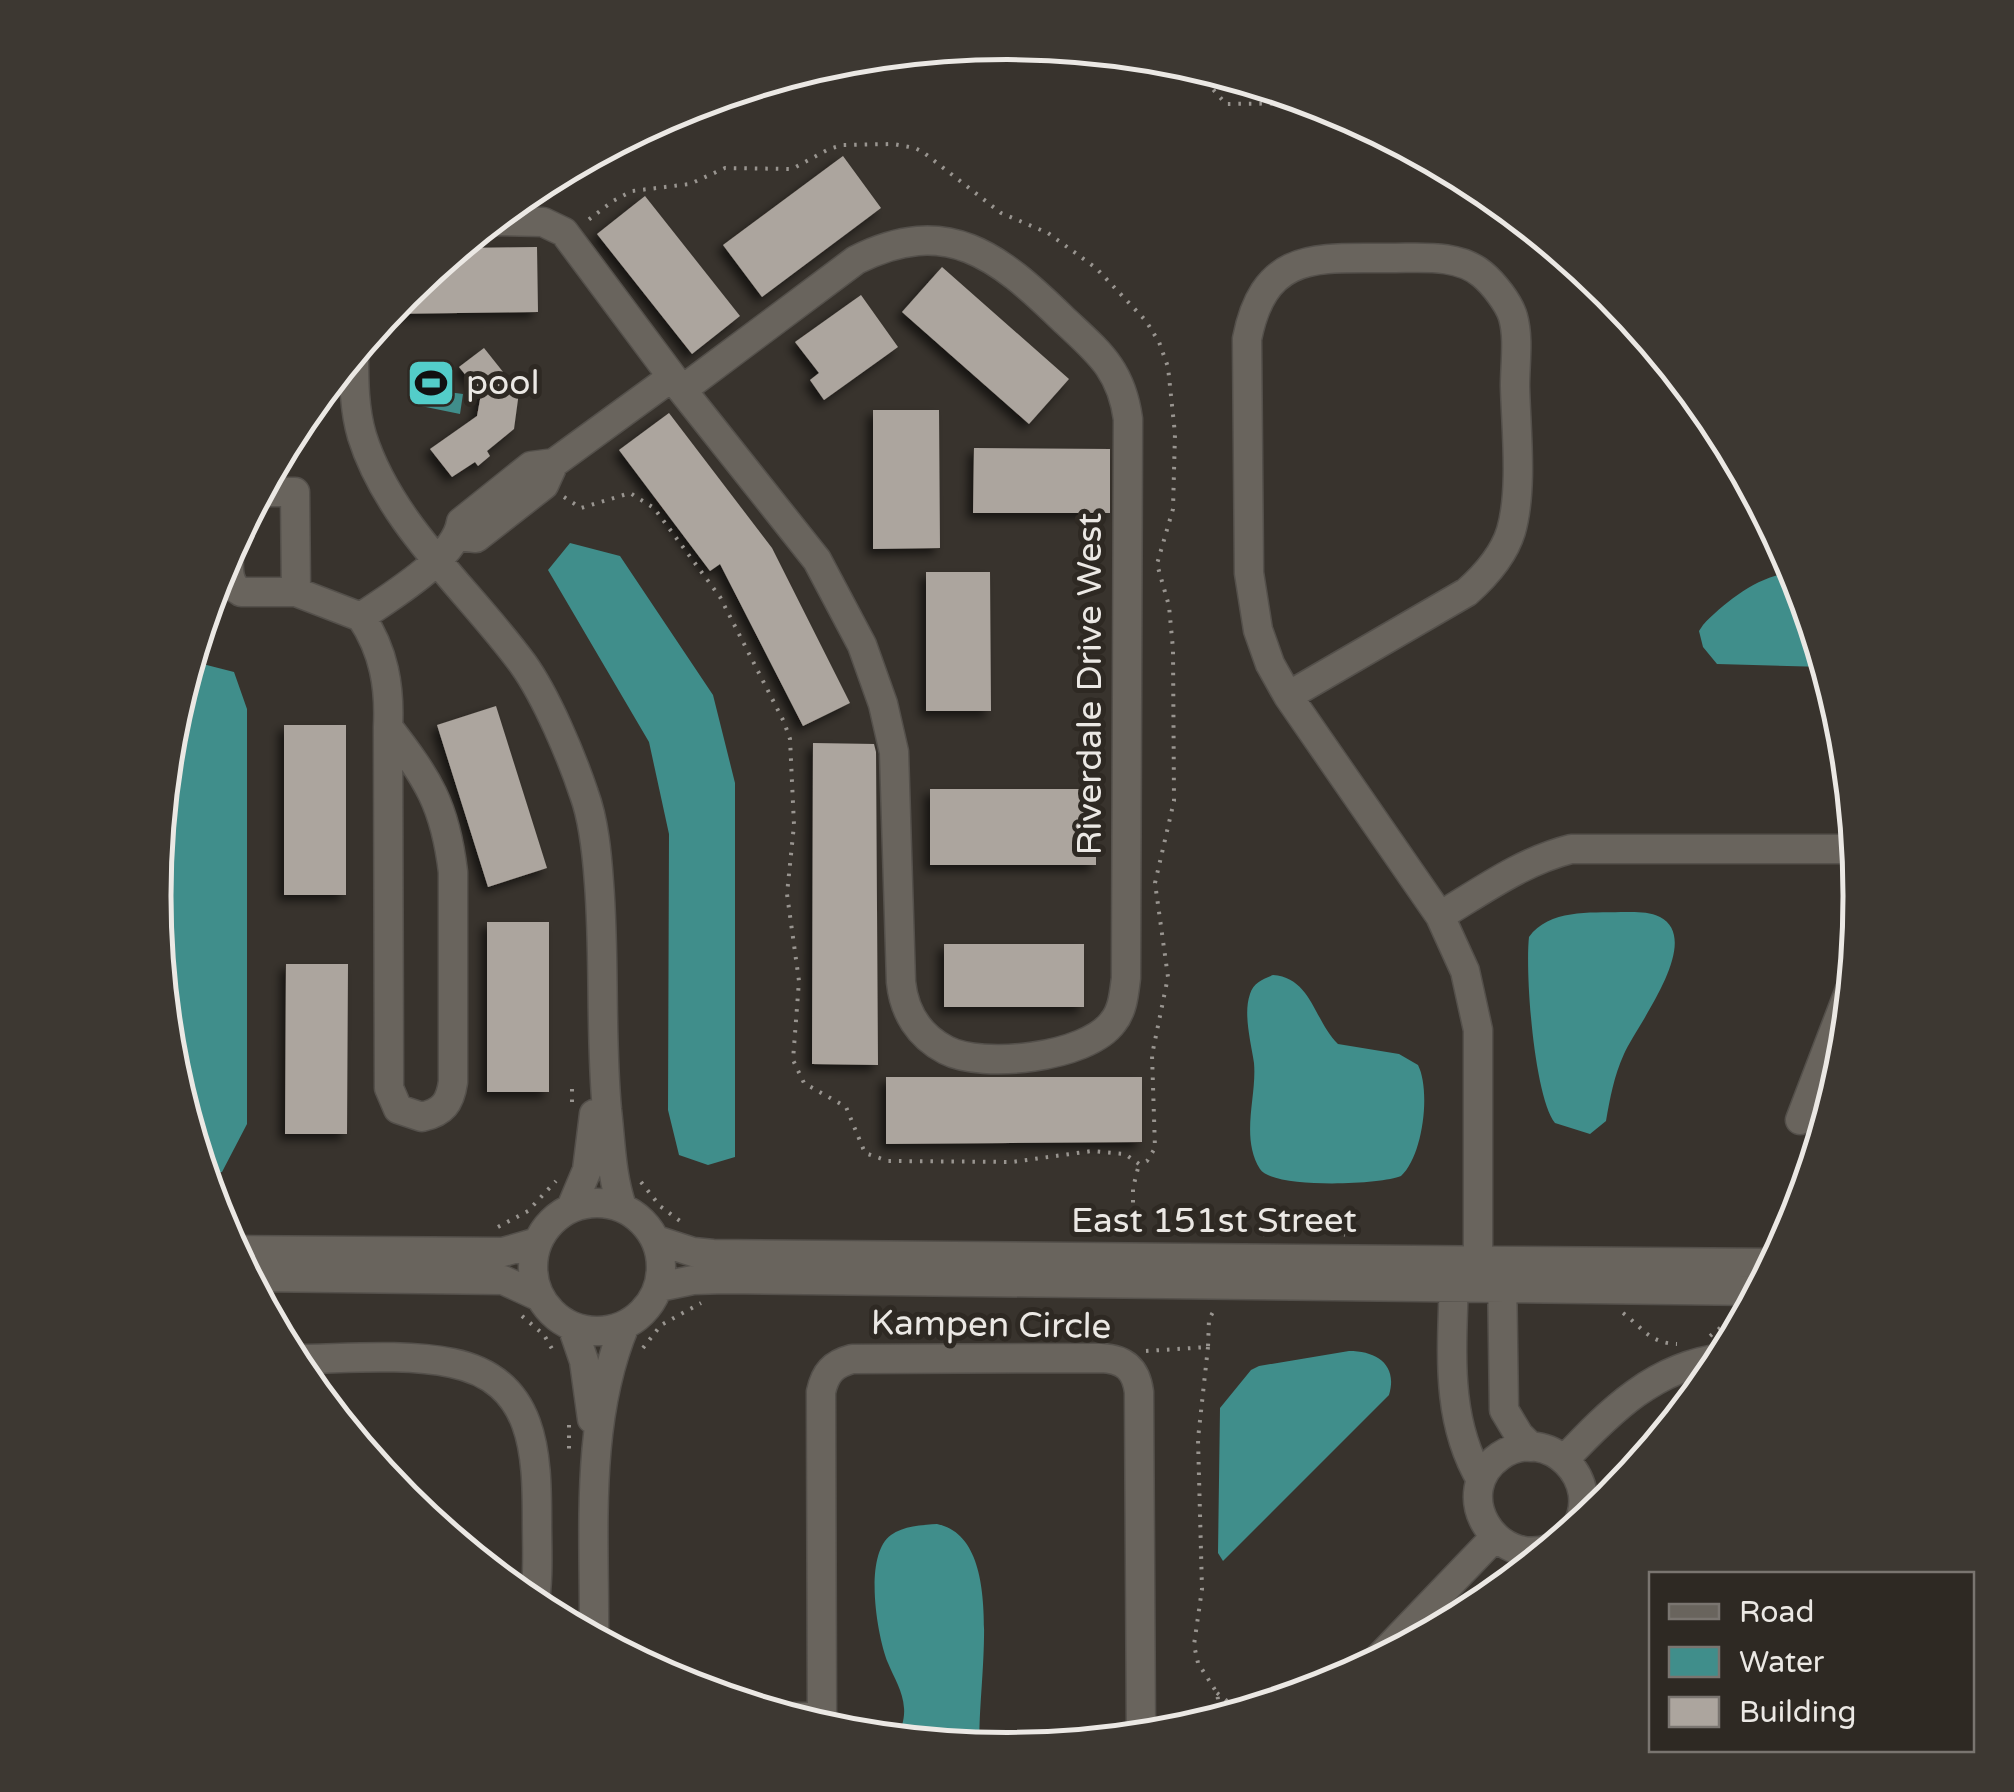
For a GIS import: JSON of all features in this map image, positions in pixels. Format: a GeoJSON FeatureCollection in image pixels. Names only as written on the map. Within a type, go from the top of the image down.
{"type":"FeatureCollection","features":[{"type":"Feature","properties":{"kind":"street"},"geometry":{"type":"LineString","coordinates":[[515,221],[543,222],[568,236]]}},
{"type":"Feature","properties":{"kind":"street","name":"Riverdale Drive West"},"geometry":{"type":"LineString","coordinates":[[568,236],[677,383],[816,560],[848,614],[874,675],[894,752],[901,982],[903,1001],[913,1022],[948,1051],[968,1056],[1024,1057],[1081,1046],[1114,1022],[1126,978],[1128,419],[1124,390],[1100,354],[1017,274],[970,248],[942,241],[907,241],[881,247],[856,260],[677,383]]}},
{"type":"Feature","properties":{"kind":"street"},"geometry":{"type":"LineString","coordinates":[[1288,696],[1468,592],[1484,576],[1511,532],[1516,497],[1513,316],[1481,274],[1461,262],[1433,258],[1311,259],[1284,272],[1266,290],[1253,310],[1247,338],[1249,573],[1258,630],[1270,664],[1288,696],[1440,916],[1465,971],[1478,1030],[1478,1260],[1502,1289],[1504,1410],[1531,1446],[1565,1459],[1583,1487],[1584,1500]]}},
{"type":"Feature","properties":{"kind":"street"},"geometry":{"type":"LineString","coordinates":[[355,374],[356,405],[370,459],[385,488],[438,561],[525,667],[586,797],[601,910],[602,1074],[608,1144],[614,1185],[622,1207]]}},
{"type":"Feature","properties":{"kind":"street"},"geometry":{"type":"LineString","coordinates":[[361,617],[438,561],[459,536],[476,538],[544,485],[552,470],[677,383]]}},
{"type":"Feature","properties":{"kind":"street"},"geometry":{"type":"LineString","coordinates":[[275,492],[295,492],[296,592]]}},
{"type":"Feature","properties":{"kind":"street"},"geometry":{"type":"LineString","coordinates":[[232,584],[240,592],[296,592],[361,617],[387,677],[389,1088],[398,1109],[422,1117],[443,1108],[454,1082],[453,872],[436,797],[418,764],[388,728]]}},
{"type":"Feature","properties":{"kind":"street"},"geometry":{"type":"LineString","coordinates":[[1440,916],[1515,870],[1544,856],[1571,850],[1841,849]]}},
{"type":"Feature","properties":{"kind":"street"},"geometry":{"type":"LineString","coordinates":[[1800,1120],[1830,1042]]}},
{"type":"Feature","properties":{"kind":"street"},"geometry":{"type":"LineString","coordinates":[[572,1208],[586,1170],[602,1074]]}},
{"type":"Feature","properties":{"kind":"street"},"geometry":{"type":"LineString","coordinates":[[597,1202],[622,1207],[648,1226],[656,1240],[661,1255],[659,1287],[640,1316],[625,1326],[598,1332],[572,1326],[549,1310],[540,1298],[533,1270],[538,1242],[552,1222],[572,1208],[597,1202]]}},
{"type":"Feature","properties":{"kind":"street","name":"East 151st Street"},"geometry":{"type":"LineString","coordinates":[[656,1240],[713,1254],[1758,1264]]}},
{"type":"Feature","properties":{"kind":"street"},"geometry":{"type":"LineString","coordinates":[[250,1250],[503,1252],[538,1242]]}},
{"type":"Feature","properties":{"kind":"street"},"geometry":{"type":"LineString","coordinates":[[1478,1260],[1454,1288],[1452,1390],[1464,1449],[1482,1480]]}},
{"type":"Feature","properties":{"kind":"street"},"geometry":{"type":"LineString","coordinates":[[263,1276],[502,1280],[540,1298]]}},
{"type":"Feature","properties":{"kind":"street","name":"East 151st Street"},"geometry":{"type":"LineString","coordinates":[[659,1287],[726,1279],[1744,1291]]}},
{"type":"Feature","properties":{"kind":"street"},"geometry":{"type":"LineString","coordinates":[[572,1326],[584,1361],[596,1455],[594,1623]]}},
{"type":"Feature","properties":{"kind":"street"},"geometry":{"type":"LineString","coordinates":[[596,1455],[610,1362],[625,1326]]}},
{"type":"Feature","properties":{"kind":"street","name":"Kampen Circle"},"geometry":{"type":"LineString","coordinates":[[822,1711],[821,1392],[827,1374],[842,1362],[852,1360],[1102,1358],[1126,1364],[1136,1376],[1139,1392],[1141,1721]]}},
{"type":"Feature","properties":{"kind":"street"},"geometry":{"type":"LineString","coordinates":[[311,1359],[456,1363],[482,1374],[518,1407],[536,1455],[534,1585]]}},
{"type":"Feature","properties":{"kind":"street"},"geometry":{"type":"LineString","coordinates":[[1565,1459],[1607,1414],[1658,1378],[1700,1362]]}},
{"type":"Feature","properties":{"kind":"street"},"geometry":{"type":"LineString","coordinates":[[1525,1552],[1508,1548],[1494,1538],[1478,1505],[1482,1480],[1501,1456],[1531,1446]]}},
{"type":"Feature","properties":{"kind":"street"},"geometry":{"type":"LineString","coordinates":[[1405,1631],[1494,1538]]}},
{"type":"Feature","properties":{"kind":"path"},"geometry":{"type":"LineString","coordinates":[[1210,85],[1226,104],[1274,103]]}},
{"type":"Feature","properties":{"kind":"path"},"geometry":{"type":"LineString","coordinates":[[568,236],[613,201],[632,192],[690,184],[725,168],[792,170],[844,145],[909,146],[923,152],[1001,213],[1048,233],[1083,257],[1122,294],[1152,331],[1168,367],[1175,434],[1172,515],[1158,564],[1169,606],[1173,649],[1174,801],[1155,883],[1168,977],[1152,1055],[1156,1148],[1147,1161],[1139,1164]]}},
{"type":"Feature","properties":{"kind":"path"},"geometry":{"type":"LineString","coordinates":[[552,470],[575,506],[587,507],[630,493],[654,508],[724,602],[784,722],[790,738],[794,825],[787,894],[797,949],[799,997],[793,1060],[799,1078],[846,1107],[862,1148],[876,1160],[1012,1162],[1092,1151],[1125,1154],[1139,1164]]}},
{"type":"Feature","properties":{"kind":"path"},"geometry":{"type":"LineString","coordinates":[[1133,1241],[1134,1188],[1139,1164]]}},
{"type":"Feature","properties":{"kind":"path"},"geometry":{"type":"LineString","coordinates":[[514,1221],[536,1205],[558,1178]]}},
{"type":"Feature","properties":{"kind":"path"},"geometry":{"type":"LineString","coordinates":[[638,1178],[660,1206],[687,1226]]}},
{"type":"Feature","properties":{"kind":"path"},"geometry":{"type":"LineString","coordinates":[[1219,1705],[1217,1694],[1198,1663],[1194,1645],[1202,1589],[1198,1439],[1211,1312],[1222,1304]]}},
{"type":"Feature","properties":{"kind":"path"},"geometry":{"type":"LineString","coordinates":[[512,1310],[544,1335],[557,1356]]}},
{"type":"Feature","properties":{"kind":"path"},"geometry":{"type":"LineString","coordinates":[[639,1354],[661,1326],[684,1311]]}},
{"type":"Feature","properties":{"kind":"path"},"geometry":{"type":"LineString","coordinates":[[1619,1311],[1648,1338],[1687,1344]]}},
{"type":"Feature","properties":{"kind":"path"},"geometry":{"type":"LineString","coordinates":[[1698,1341],[1724,1324]]}},
{"type":"Feature","properties":{"kind":"path"},"geometry":{"type":"LineString","coordinates":[[1126,1364],[1144,1351],[1208,1347]]}},
{"type":"Feature","properties":{"kind":"path"},"geometry":{"type":"LineString","coordinates":[[1217,1694],[1229,1702]]}},
{"type":"Feature","properties":{"kind":"water","name":"pool"},"geometry":{"type":"Polygon","coordinates":[[[430,364],[442,368],[441,391],[463,394],[460,414],[421,406],[420,383],[430,364]]]}},
{"type":"Feature","properties":{"kind":"water"},"geometry":{"type":"Polygon","coordinates":[[[570,543],[620,556],[713,695],[735,783],[735,1157],[708,1165],[679,1155],[668,1110],[669,834],[649,742],[548,570],[570,543]]]}},
{"type":"Feature","properties":{"kind":"water"},"geometry":{"type":"Polygon","coordinates":[[[1779,576],[1811,667],[1717,664],[1703,647],[1699,631],[1740,593],[1779,576]]]}},
{"type":"Feature","properties":{"kind":"water"},"geometry":{"type":"Polygon","coordinates":[[[204,664],[234,672],[247,709],[247,1124],[222,1172],[218,1172],[215,1165],[187,1059],[178,1005],[171,896],[178,787],[204,664]]]}},
{"type":"Feature","properties":{"kind":"water"},"geometry":{"type":"Polygon","coordinates":[[[1621,912],[1660,917],[1672,928],[1675,944],[1663,983],[1621,1062],[1606,1121],[1590,1134],[1555,1123],[1548,1109],[1536,1062],[1528,977],[1529,937],[1547,921],[1559,917],[1621,912]]]}},
{"type":"Feature","properties":{"kind":"water"},"geometry":{"type":"Polygon","coordinates":[[[1273,975],[1286,978],[1304,992],[1338,1044],[1399,1054],[1418,1065],[1424,1090],[1423,1123],[1415,1154],[1401,1176],[1350,1183],[1304,1182],[1284,1180],[1260,1169],[1251,1144],[1254,1063],[1247,1010],[1253,987],[1273,975]]]}},
{"type":"Feature","properties":{"kind":"water"},"geometry":{"type":"Polygon","coordinates":[[[1349,1351],[1383,1362],[1390,1375],[1389,1395],[1223,1561],[1218,1553],[1220,1408],[1251,1370],[1259,1366],[1349,1351]]]}},
{"type":"Feature","properties":{"kind":"water"},"geometry":{"type":"Polygon","coordinates":[[[937,1524],[960,1536],[974,1557],[984,1620],[980,1731],[902,1725],[904,1708],[880,1634],[875,1577],[882,1545],[891,1535],[913,1526],[937,1524]]]}},
{"type":"Feature","properties":{"kind":"building"},"geometry":{"type":"Polygon","coordinates":[[[843,156],[881,208],[762,297],[723,245],[843,156]]]}},
{"type":"Feature","properties":{"kind":"building"},"geometry":{"type":"Polygon","coordinates":[[[645,196],[740,316],[692,354],[597,234],[645,196]]]}},
{"type":"Feature","properties":{"kind":"building"},"geometry":{"type":"Polygon","coordinates":[[[537,247],[538,312],[408,314],[456,267],[480,248],[537,247]]]}},
{"type":"Feature","properties":{"kind":"building"},"geometry":{"type":"Polygon","coordinates":[[[942,267],[1069,379],[1029,424],[902,312],[942,267]]]}},
{"type":"Feature","properties":{"kind":"building"},"geometry":{"type":"Polygon","coordinates":[[[861,295],[898,347],[824,400],[810,380],[819,373],[795,342],[861,295]]]}},
{"type":"Feature","properties":{"kind":"building"},"geometry":{"type":"Polygon","coordinates":[[[484,348],[519,392],[514,429],[487,451],[490,456],[478,466],[475,462],[452,477],[430,449],[477,416],[481,394],[459,367],[484,348]]]}},
{"type":"Feature","properties":{"kind":"building"},"geometry":{"type":"Polygon","coordinates":[[[873,410],[939,410],[940,548],[873,549],[873,410]]]}},
{"type":"Feature","properties":{"kind":"building"},"geometry":{"type":"Polygon","coordinates":[[[669,413],[772,548],[850,703],[803,726],[720,564],[710,571],[619,450],[669,413]]]}},
{"type":"Feature","properties":{"kind":"building"},"geometry":{"type":"Polygon","coordinates":[[[974,448],[1110,449],[1110,513],[973,513],[974,448]]]}},
{"type":"Feature","properties":{"kind":"building"},"geometry":{"type":"Polygon","coordinates":[[[926,572],[990,572],[991,711],[926,711],[926,572]]]}},
{"type":"Feature","properties":{"kind":"building"},"geometry":{"type":"Polygon","coordinates":[[[496,706],[547,868],[488,887],[437,725],[496,706]]]}},
{"type":"Feature","properties":{"kind":"building"},"geometry":{"type":"Polygon","coordinates":[[[284,725],[346,725],[346,895],[284,895],[284,725]]]}},
{"type":"Feature","properties":{"kind":"building"},"geometry":{"type":"Polygon","coordinates":[[[813,743],[874,744],[876,752],[878,1065],[812,1064],[813,743]]]}},
{"type":"Feature","properties":{"kind":"building"},"geometry":{"type":"Polygon","coordinates":[[[930,789],[1096,789],[1096,865],[930,865],[930,789]]]}},
{"type":"Feature","properties":{"kind":"building"},"geometry":{"type":"Polygon","coordinates":[[[487,922],[549,922],[549,1092],[487,1092],[487,922]]]}},
{"type":"Feature","properties":{"kind":"building"},"geometry":{"type":"Polygon","coordinates":[[[944,944],[1084,944],[1084,1007],[944,1007],[944,944]]]}},
{"type":"Feature","properties":{"kind":"building"},"geometry":{"type":"Polygon","coordinates":[[[286,964],[348,964],[347,1134],[285,1134],[286,964]]]}},
{"type":"Feature","properties":{"kind":"building"},"geometry":{"type":"Polygon","coordinates":[[[886,1077],[1142,1077],[1142,1142],[886,1144],[886,1077]]]}},
{"type":"Feature","properties":{"kind":"place","name":"pool"},"geometry":{"type":"Point","coordinates":[431,383]}}]}
